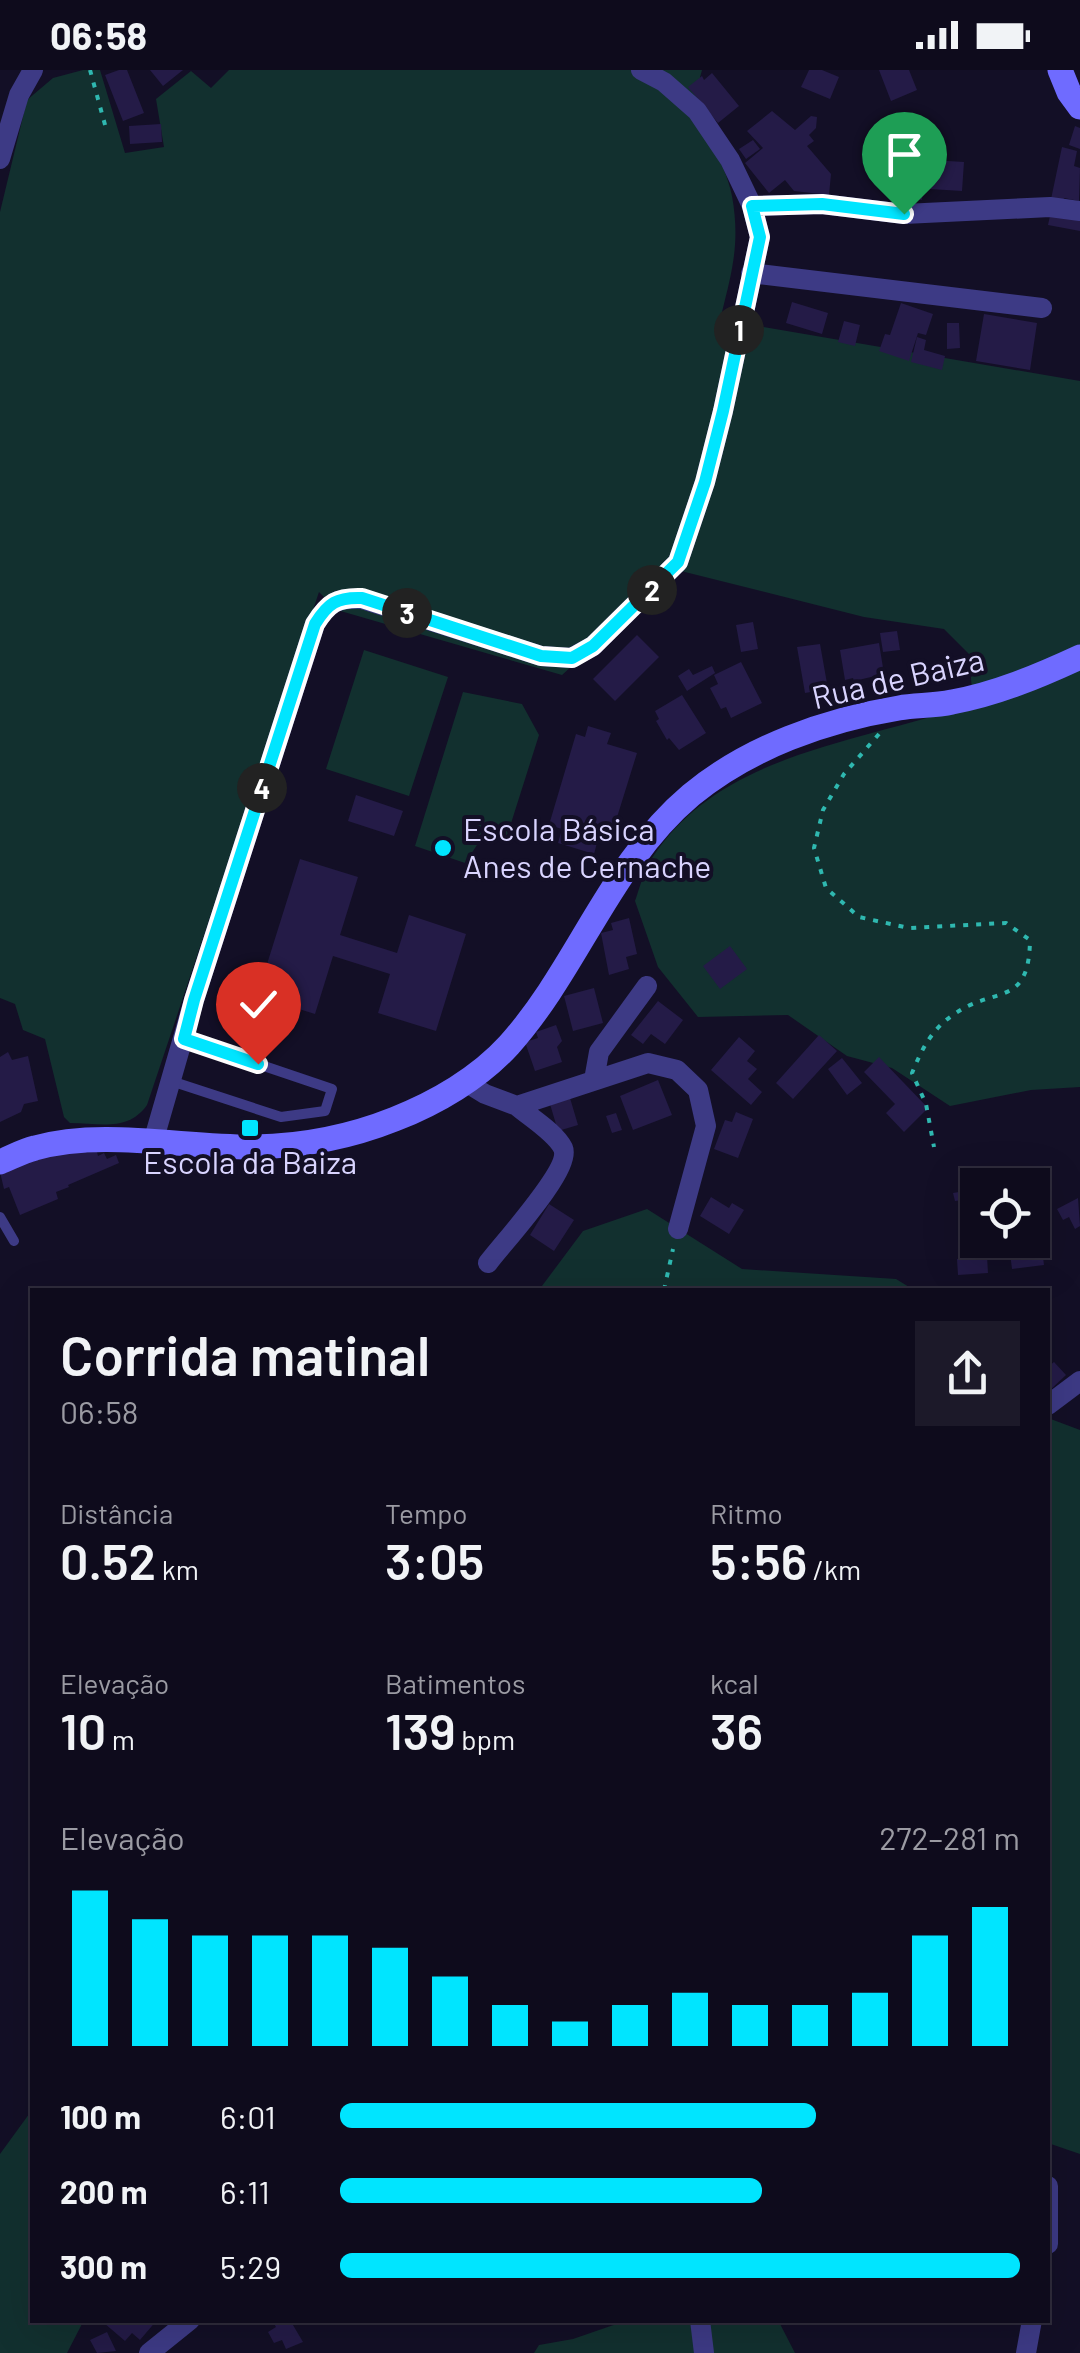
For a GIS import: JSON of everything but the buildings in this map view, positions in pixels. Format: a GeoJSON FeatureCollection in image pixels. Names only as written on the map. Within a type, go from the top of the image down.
{"type":"FeatureCollection","features":[{"type":"Feature","properties":{"kind":"street"},"geometry":{"type":"LineString","coordinates":[[0,159],[19,95],[33,70]]}},
{"type":"Feature","properties":{"kind":"street"},"geometry":{"type":"LineString","coordinates":[[153,1142],[194,1000],[315,624],[326,606],[342,598],[362,598],[541,656],[572,658],[593,646],[678,562],[705,482],[723,411],[760,237],[752,206],[730,160],[697,111],[664,82],[641,70]]}},
{"type":"Feature","properties":{"kind":"street"},"geometry":{"type":"LineString","coordinates":[[1060,70],[1080,107]]}},
{"type":"Feature","properties":{"kind":"street"},"geometry":{"type":"LineString","coordinates":[[752,206],[822,204],[904,214],[1050,208],[1080,211]]}},
{"type":"Feature","properties":{"kind":"street"},"geometry":{"type":"LineString","coordinates":[[752,273],[1042,308]]}},
{"type":"Feature","properties":{"kind":"street","name":"Rua de Baiza"},"geometry":{"type":"LineString","coordinates":[[0,1162],[36,1147],[68,1143],[254,1147],[320,1142],[396,1119],[467,1082],[507,1047],[541,1004],[617,881],[651,835],[690,796],[735,764],[786,740],[860,716],[951,702],[1016,685],[1079,657]]}},
{"type":"Feature","properties":{"kind":"street"},"geometry":{"type":"LineString","coordinates":[[594,1080],[598,1052],[647,986]]}},
{"type":"Feature","properties":{"kind":"street"},"geometry":{"type":"LineString","coordinates":[[518,1106],[648,1063],[676,1070],[698,1090],[706,1126],[678,1229]]}},
{"type":"Feature","properties":{"kind":"street"},"geometry":{"type":"LineString","coordinates":[[467,1082],[485,1094],[518,1106],[562,1145],[564,1156],[557,1176],[488,1263]]}},
{"type":"Feature","properties":{"kind":"street"},"geometry":{"type":"LineString","coordinates":[[1050,1404],[1080,1381]]}},
{"type":"Feature","properties":{"kind":"street"},"geometry":{"type":"LineString","coordinates":[[149,2353],[186,2323]]}},
{"type":"Feature","properties":{"kind":"street"},"geometry":{"type":"LineString","coordinates":[[700,2323],[704,2353]]}},
{"type":"Feature","properties":{"kind":"street"},"geometry":{"type":"LineString","coordinates":[[1026,2353],[1031,2323]]}},
{"type":"Feature","properties":{"kind":"lane"},"geometry":{"type":"LineString","coordinates":[[171,1080],[281,1117],[324,1110],[332,1089],[184,1039]]}},
{"type":"Feature","properties":{"kind":"lane"},"geometry":{"type":"LineString","coordinates":[[0,1217],[14,1242]]}},
{"type":"Feature","properties":{"kind":"path"},"geometry":{"type":"LineString","coordinates":[[90,70],[107,132]]}},
{"type":"Feature","properties":{"kind":"path"},"geometry":{"type":"LineString","coordinates":[[878,734],[844,774],[824,810],[814,848],[826,888],[859,917],[909,928],[1006,923],[1030,940],[1030,968],[1013,990],[954,1013],[927,1038],[912,1073],[926,1104],[934,1147]]}},
{"type":"Feature","properties":{"kind":"path"},"geometry":{"type":"LineString","coordinates":[[664,1288],[678,1229]]}},
{"type":"Feature","properties":{"kind":"green space"},"geometry":{"type":"Polygon","coordinates":[[[100,70],[125,153],[164,147],[156,99],[191,71],[211,88],[229,70],[702,70],[698,89],[702,121],[727,179],[734,212],[734,254],[722,312],[752,325],[1080,381],[1080,1087],[1031,1090],[950,1106],[892,1068],[847,1056],[788,1015],[698,1017],[658,967],[635,901],[649,863],[681,822],[716,794],[755,772],[842,741],[973,703],[969,654],[944,629],[864,617],[677,570],[562,675],[337,610],[319,592],[147,1105],[122,1123],[70,1123],[64,1117],[45,1039],[23,1030],[15,1004],[0,998],[0,212],[27,100],[53,78],[100,70]]]}},
{"type":"Feature","properties":{"kind":"green space"},"geometry":{"type":"Polygon","coordinates":[[[364,650],[448,677],[409,796],[326,769],[364,650]]]}},
{"type":"Feature","properties":{"kind":"green space"},"geometry":{"type":"Polygon","coordinates":[[[463,692],[522,704],[539,735],[507,836],[487,830],[465,863],[415,846],[463,692]]]}},
{"type":"Feature","properties":{"kind":"green space"},"geometry":{"type":"Polygon","coordinates":[[[647,1209],[742,1269],[896,1279],[911,1288],[540,1288],[583,1231],[647,1209]]]}},
{"type":"Feature","properties":{"kind":"green space"},"geometry":{"type":"Polygon","coordinates":[[[1050,1419],[1080,1430],[1080,2154],[1050,2144],[1050,1419]]]}},
{"type":"Feature","properties":{"kind":"green space"},"geometry":{"type":"Polygon","coordinates":[[[30,2113],[30,2323],[82,2323],[67,2353],[0,2353],[0,2154],[30,2113]]]}},
{"type":"Feature","properties":{"kind":"green space"},"geometry":{"type":"Polygon","coordinates":[[[619,2323],[780,2323],[795,2353],[534,2353],[539,2345],[573,2339],[619,2323]]]}},
{"type":"Feature","properties":{"kind":"place","name":"Escola Básica Anes de Cernache"},"geometry":{"type":"Point","coordinates":[443,848]}},
{"type":"Feature","properties":{"kind":"place","name":"Escola da Baiza"},"geometry":{"type":"Point","coordinates":[250,1128]}},
{"type":"Feature","properties":{"kind":"route"},"geometry":{"type":"LineString","coordinates":[[258,1064],[184,1039],[315,624],[326,606],[342,598],[362,598],[541,656],[572,658],[593,646],[678,562],[705,482],[723,411],[760,237],[752,206],[822,204],[904,214]]}}]}
